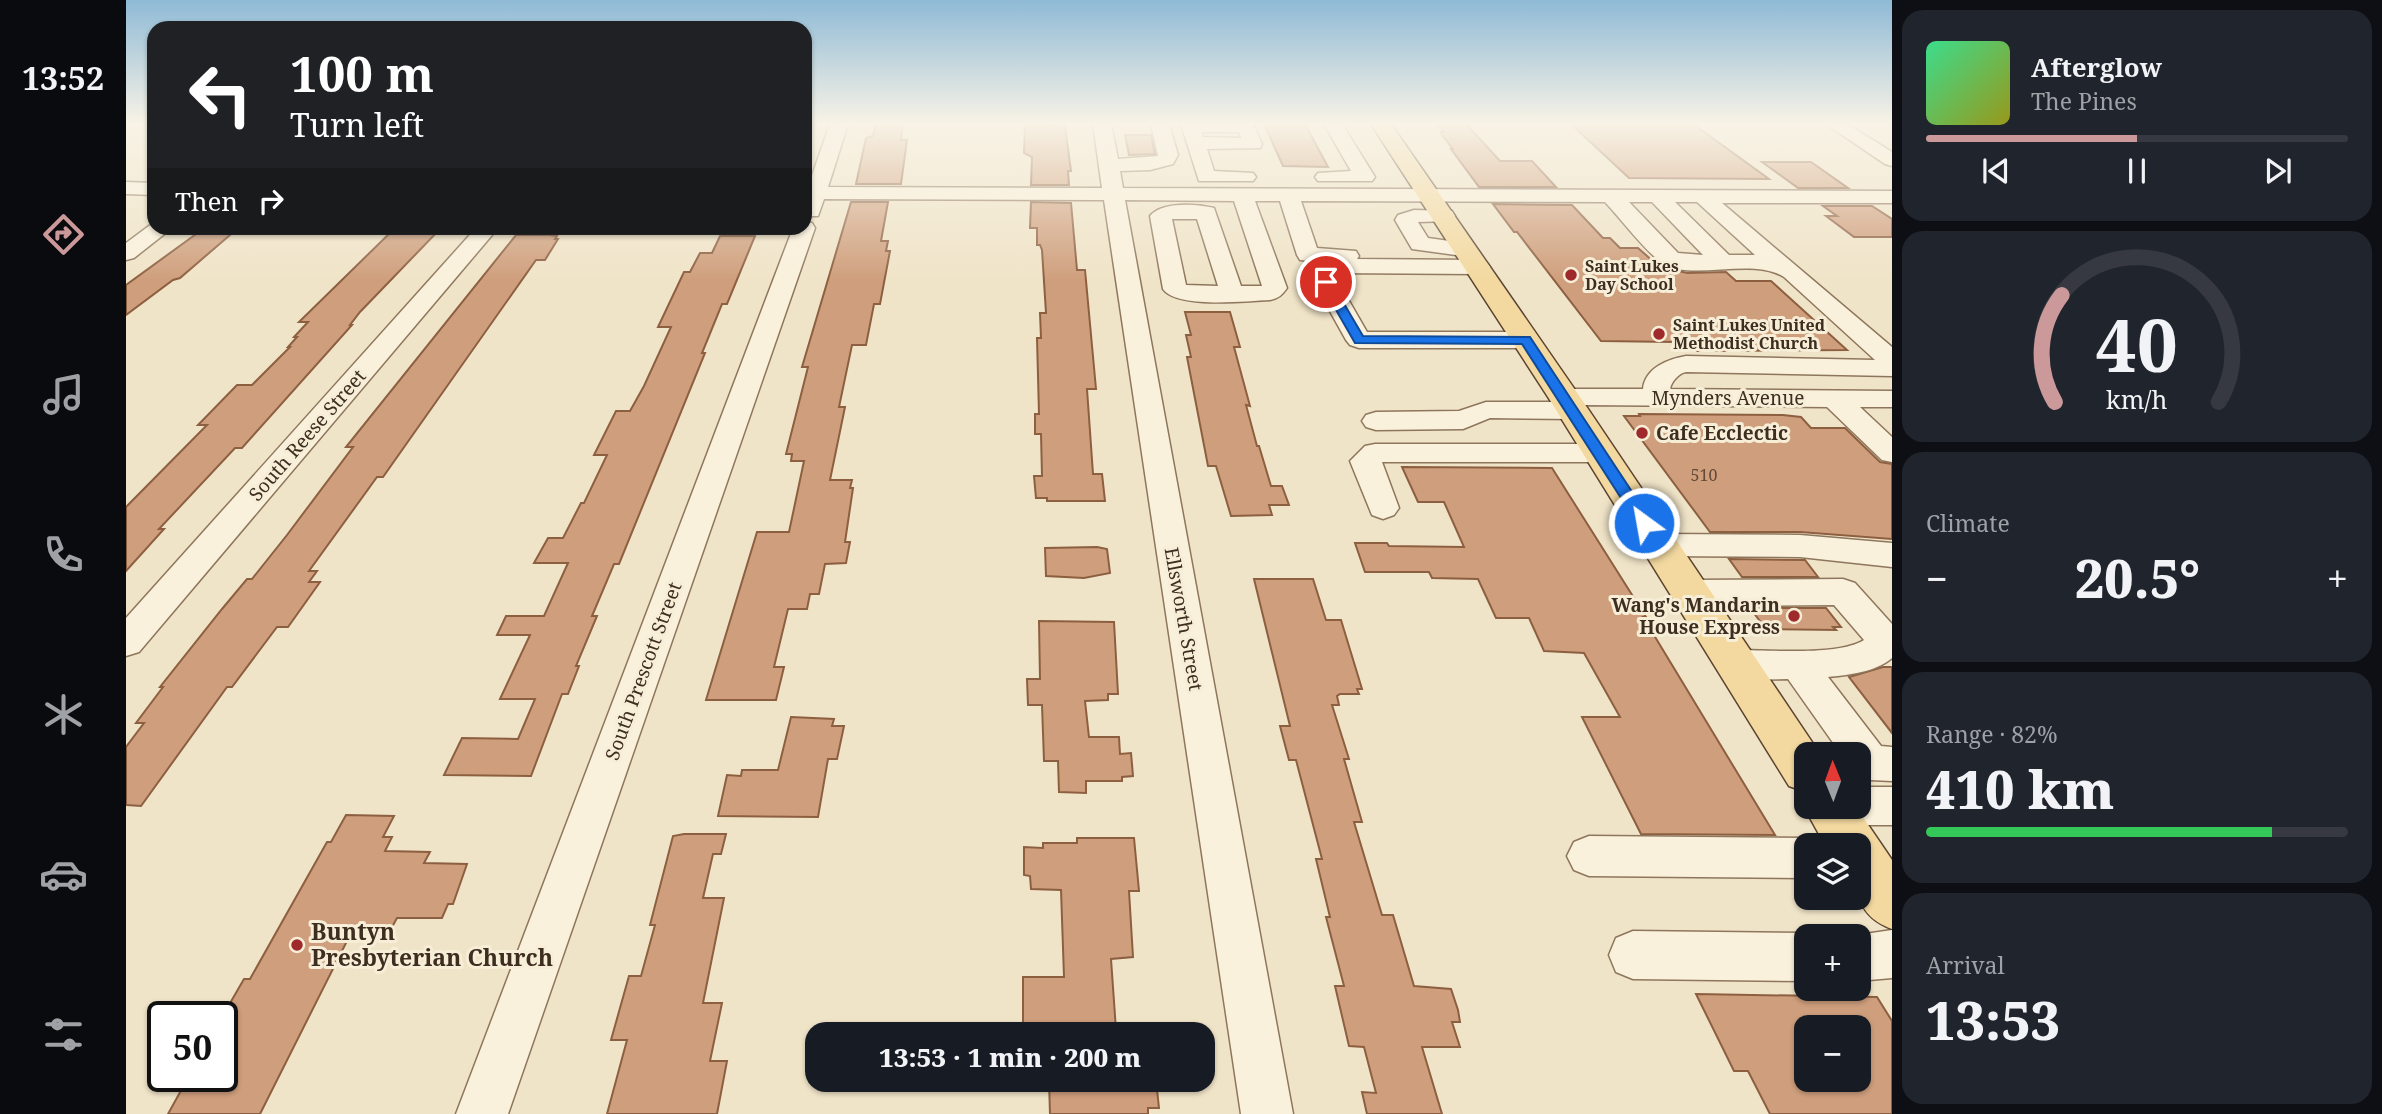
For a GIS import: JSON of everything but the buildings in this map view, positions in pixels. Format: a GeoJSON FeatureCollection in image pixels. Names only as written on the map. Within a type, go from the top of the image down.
{"type":"FeatureCollection","features":[{"type":"Feature","properties":{"kind":"main road"},"geometry":{"type":"LineString","coordinates":[[1417,176],[1794,753]]}},
{"type":"Feature","properties":{"kind":"main road"},"geometry":{"type":"LineString","coordinates":[[1871,873],[1892,904]]}},
{"type":"Feature","properties":{"kind":"street","name":"Ellsworth Street"},"geometry":{"type":"LineString","coordinates":[[1111,176],[1267,1114]]}},
{"type":"Feature","properties":{"kind":"street"},"geometry":{"type":"LineString","coordinates":[[1111,179],[1119,176]]}},
{"type":"Feature","properties":{"kind":"street"},"geometry":{"type":"LineString","coordinates":[[1206,176],[1365,205],[1359,196],[1438,207],[1612,197],[1892,197]]}},
{"type":"Feature","properties":{"kind":"street"},"geometry":{"type":"LineString","coordinates":[[1246,204],[1275,288],[1270,293],[1232,294],[1186,294],[1175,289],[1161,216],[1168,213],[1206,213],[1364,176]]}},
{"type":"Feature","properties":{"kind":"street"},"geometry":{"type":"LineString","coordinates":[[812,193],[1111,179],[1246,204]]}},
{"type":"Feature","properties":{"kind":"street"},"geometry":{"type":"LineString","coordinates":[[126,188],[147,189]]}},
{"type":"Feature","properties":{"kind":"street"},"geometry":{"type":"LineString","coordinates":[[1298,193],[1308,255],[1472,258]]}},
{"type":"Feature","properties":{"kind":"street"},"geometry":{"type":"LineString","coordinates":[[1612,197],[1670,258],[1681,262],[1776,262]]}},
{"type":"Feature","properties":{"kind":"street"},"geometry":{"type":"LineString","coordinates":[[1658,197],[1723,262]]}},
{"type":"Feature","properties":{"kind":"street"},"geometry":{"type":"LineString","coordinates":[[1703,197],[1892,361]]}},
{"type":"Feature","properties":{"kind":"street"},"geometry":{"type":"LineString","coordinates":[[1438,207],[1406,220],[1420,244],[1472,258]]}},
{"type":"Feature","properties":{"kind":"street"},"geometry":{"type":"LineString","coordinates":[[1206,213],[1232,294]]}},
{"type":"Feature","properties":{"kind":"street"},"geometry":{"type":"LineString","coordinates":[[126,253],[151,235]]}},
{"type":"Feature","properties":{"kind":"street","name":"South Reese Street"},"geometry":{"type":"LineString","coordinates":[[126,642],[481,235]]}},
{"type":"Feature","properties":{"kind":"street","name":"South Prescott Street"},"geometry":{"type":"LineString","coordinates":[[482,1114],[801,235]]}},
{"type":"Feature","properties":{"kind":"street"},"geometry":{"type":"LineString","coordinates":[[1472,258],[1331,266],[1319,270],[1359,340],[1526,340]]}},
{"type":"Feature","properties":{"kind":"street"},"geometry":{"type":"LineString","coordinates":[[1656,398],[1657,383],[1673,366],[1686,364],[1892,368]]}},
{"type":"Feature","properties":{"kind":"street","name":"Mynders Avenue"},"geometry":{"type":"LineString","coordinates":[[1376,421],[1463,420],[1486,410],[1656,398],[1892,399]]}},
{"type":"Feature","properties":{"kind":"street"},"geometry":{"type":"LineString","coordinates":[[1835,399],[1892,453]]}},
{"type":"Feature","properties":{"kind":"street"},"geometry":{"type":"LineString","coordinates":[[1383,508],[1365,461],[1375,453],[1600,453]]}},
{"type":"Feature","properties":{"kind":"street"},"geometry":{"type":"LineString","coordinates":[[1659,545],[1800,546],[1892,555]]}},
{"type":"Feature","properties":{"kind":"street"},"geometry":{"type":"LineString","coordinates":[[1690,593],[1843,593],[1884,639],[1881,648],[1870,655],[1834,662],[1738,665]]}},
{"type":"Feature","properties":{"kind":"street"},"geometry":{"type":"LineString","coordinates":[[1797,663],[1870,763],[1892,764]]}},
{"type":"Feature","properties":{"kind":"street"},"geometry":{"type":"LineString","coordinates":[[1871,806],[1892,806]]}},
{"type":"Feature","properties":{"kind":"street"},"geometry":{"type":"LineString","coordinates":[[1588,856],[1794,858]]}},
{"type":"Feature","properties":{"kind":"street"},"geometry":{"type":"LineString","coordinates":[[1871,956],[1892,954]]}},
{"type":"Feature","properties":{"kind":"street"},"geometry":{"type":"LineString","coordinates":[[1633,955],[1794,957]]}},
{"type":"Feature","properties":{"kind":"place","name":"Saint Lukes Day School"},"geometry":{"type":"Point","coordinates":[1571,275]}},
{"type":"Feature","properties":{"kind":"place","name":"Saint Lukes United Methodist Church"},"geometry":{"type":"Point","coordinates":[1659,334]}},
{"type":"Feature","properties":{"kind":"place","name":"Cafe Ecclectic"},"geometry":{"type":"Point","coordinates":[1642,433]}},
{"type":"Feature","properties":{"kind":"place","name":"Wang's Mandarin House Express"},"geometry":{"type":"Point","coordinates":[1794,616]}},
{"type":"Feature","properties":{"kind":"place","name":"Buntyn Presbyterian Church"},"geometry":{"type":"Point","coordinates":[297,945]}},
{"type":"Feature","properties":{"kind":"route"},"geometry":{"type":"LineString","coordinates":[[1326,282],[1359,340],[1526,340],[1644,523]]}}]}
